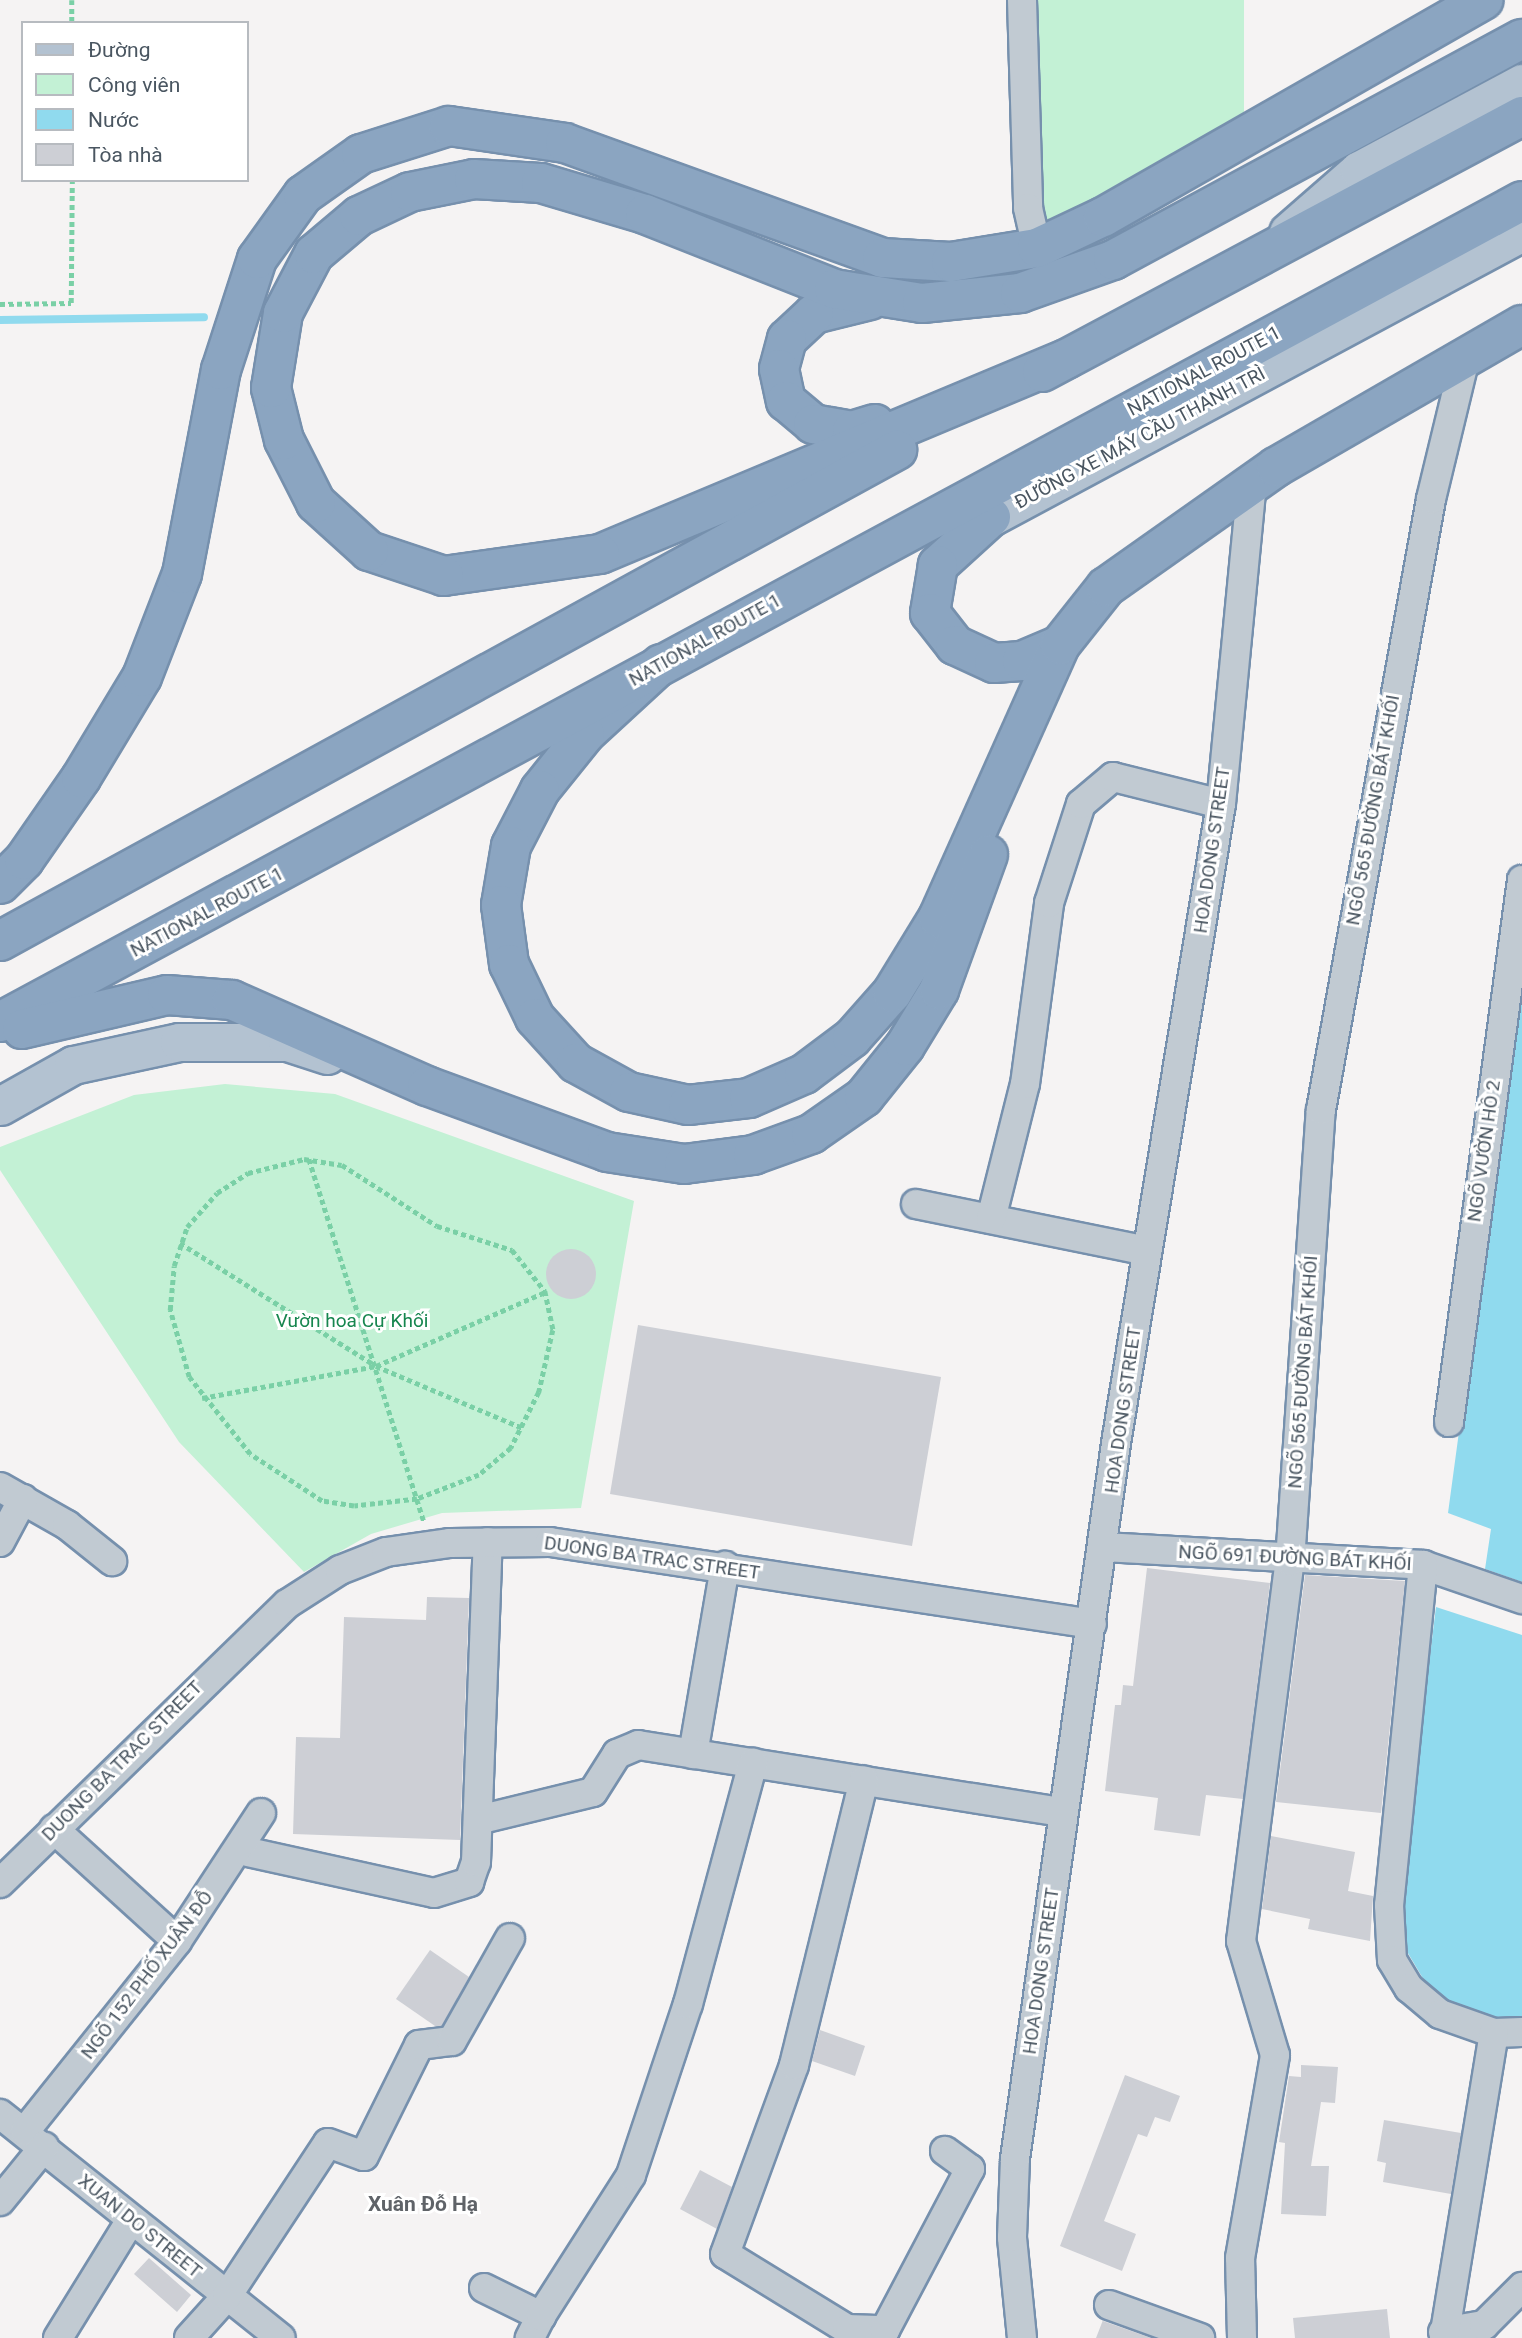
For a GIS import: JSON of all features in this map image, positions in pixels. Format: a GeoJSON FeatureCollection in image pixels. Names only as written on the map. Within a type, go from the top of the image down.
{"type":"FeatureCollection","features":[{"type":"Feature","properties":{"kind":"highway"},"geometry":{"type":"LineString","coordinates":[[0,884],[31,850],[142,677],[181,574],[221,370],[257,259],[303,195],[361,154],[449,126],[565,144],[882,258],[951,262],[1037,248],[1127,204],[1483,0]]}},
{"type":"Feature","properties":{"kind":"highway"},"geometry":{"type":"LineString","coordinates":[[1066,359],[600,554],[444,576],[369,551],[316,503],[284,440],[271,388],[283,313],[314,254],[386,199],[443,183],[502,178],[582,192],[803,281],[876,298],[922,303],[1020,293],[1102,265],[1522,38]]}},
{"type":"Feature","properties":{"kind":"highway"},"geometry":{"type":"LineString","coordinates":[[0,941],[1066,359],[1257,258],[1366,182],[1522,116]]}},
{"type":"Feature","properties":{"kind":"highway","name":"NATIONAL ROUTE 1"},"geometry":{"type":"LineString","coordinates":[[0,1022],[844,563],[1418,272],[1522,201]]}},
{"type":"Feature","properties":{"kind":"highway"},"geometry":{"type":"LineString","coordinates":[[876,298],[814,314],[787,339],[780,386],[786,401],[813,424],[852,431],[1066,359]]}},
{"type":"Feature","properties":{"kind":"highway"},"geometry":{"type":"LineString","coordinates":[[661,664],[585,734],[540,790],[511,846],[501,905],[509,964],[535,1018],[576,1063],[629,1092],[688,1104],[748,1098],[804,1074],[852,1038],[892,993],[938,918],[1014,758],[1060,645],[1106,587],[1252,483],[1410,386],[1522,325]]}},
{"type":"Feature","properties":{"kind":"highway"},"geometry":{"type":"LineString","coordinates":[[991,517],[938,565],[930,613],[955,645],[994,663],[1022,661],[1060,645]]}},
{"type":"Feature","properties":{"kind":"highway"},"geometry":{"type":"LineString","coordinates":[[0,1035],[92,1008],[167,995],[232,1000],[427,1086],[607,1152],[684,1164],[753,1155],[811,1134],[864,1097],[939,990],[972,913],[1014,758]]}},
{"type":"Feature","properties":{"kind":"main road"},"geometry":{"type":"LineString","coordinates":[[1366,182],[1522,83]]}},
{"type":"Feature","properties":{"kind":"main road","name":"ĐƯỜNG XE MÁY CẦU THANH TRÌ"},"geometry":{"type":"LineString","coordinates":[[844,563],[991,517],[1418,272],[1522,232]]}},
{"type":"Feature","properties":{"kind":"main road"},"geometry":{"type":"LineString","coordinates":[[0,1106],[73,1065],[179,1042],[287,1042],[427,1086]]}},
{"type":"Feature","properties":{"kind":"street"},"geometry":{"type":"LineString","coordinates":[[1022,0],[1028,208],[1037,248]]}},
{"type":"Feature","properties":{"kind":"street","name":"NGÕ 565 ĐƯỜNG BÁT KHỐI"},"geometry":{"type":"LineString","coordinates":[[1242,2338],[1240,2258],[1275,2055],[1241,1941],[1290,1561],[1321,1110],[1361,866],[1453,406],[1465,358]]}},
{"type":"Feature","properties":{"kind":"street"},"geometry":{"type":"LineString","coordinates":[[1410,386],[1453,406]]}},
{"type":"Feature","properties":{"kind":"street","name":"HOA DONG STREET"},"geometry":{"type":"LineString","coordinates":[[1022,2338],[1012,2237],[1015,2159],[1063,1812],[1147,1251],[1221,804],[1252,483]]}},
{"type":"Feature","properties":{"kind":"street"},"geometry":{"type":"LineString","coordinates":[[991,1219],[1025,1084],[1049,903],[1081,804],[1113,777],[1221,804]]}},
{"type":"Feature","properties":{"kind":"street","name":"NGÕ VƯỜN HỒ 2"},"geometry":{"type":"LineString","coordinates":[[1449,1422],[1522,880]]}},
{"type":"Feature","properties":{"kind":"street"},"geometry":{"type":"LineString","coordinates":[[916,1204],[1147,1251]]}},
{"type":"Feature","properties":{"kind":"street"},"geometry":{"type":"LineString","coordinates":[[0,1542],[12,1493],[112,1562]]}},
{"type":"Feature","properties":{"kind":"street"},"geometry":{"type":"LineString","coordinates":[[248,1852],[451,1892],[473,1875],[478,1820],[488,1542]]}},
{"type":"Feature","properties":{"kind":"street","name":"DUONG BA TRAC STREET"},"geometry":{"type":"LineString","coordinates":[[0,1883],[287,1604],[362,1560],[431,1544],[550,1542],[725,1566],[1092,1624]]}},
{"type":"Feature","properties":{"kind":"street","name":"NGÕ 691 ĐƯỜNG BÁT KHỐI"},"geometry":{"type":"LineString","coordinates":[[1104,1547],[1290,1561],[1423,1565],[1522,1599]]}},
{"type":"Feature","properties":{"kind":"street"},"geometry":{"type":"LineString","coordinates":[[1423,1565],[1389,1906],[1392,1960],[1409,1988],[1440,2014],[1494,2033],[1522,2032]]}},
{"type":"Feature","properties":{"kind":"street"},"geometry":{"type":"LineString","coordinates":[[693,1754],[725,1566]]}},
{"type":"Feature","properties":{"kind":"street"},"geometry":{"type":"LineString","coordinates":[[478,1820],[593,1792],[626,1747],[693,1754],[1063,1812]]}},
{"type":"Feature","properties":{"kind":"street"},"geometry":{"type":"LineString","coordinates":[[484,2288],[536,2327],[631,2175],[688,2004],[753,1763]]}},
{"type":"Feature","properties":{"kind":"street"},"geometry":{"type":"LineString","coordinates":[[864,1780],[794,2065],[725,2254],[845,2333],[885,2330],[970,2169],[945,2151]]}},
{"type":"Feature","properties":{"kind":"street","name":"NGÕ 152 PHỐ XUÂN ĐỖ"},"geometry":{"type":"LineString","coordinates":[[0,2201],[35,2139],[177,1941],[261,1813]]}},
{"type":"Feature","properties":{"kind":"street"},"geometry":{"type":"LineString","coordinates":[[54,1829],[177,1941]]}},
{"type":"Feature","properties":{"kind":"street"},"geometry":{"type":"LineString","coordinates":[[189,2338],[227,2296],[328,2143],[364,2156],[419,2045],[452,2041],[510,1938]]}},
{"type":"Feature","properties":{"kind":"street"},"geometry":{"type":"LineString","coordinates":[[1494,2033],[1443,2335],[1484,2325],[1522,2287]]}},
{"type":"Feature","properties":{"kind":"street","name":"XUAN DO STREET"},"geometry":{"type":"LineString","coordinates":[[0,2113],[281,2338]]}},
{"type":"Feature","properties":{"kind":"street"},"geometry":{"type":"LineString","coordinates":[[58,2338],[131,2220]]}},
{"type":"Feature","properties":{"kind":"street"},"geometry":{"type":"LineString","coordinates":[[1109,2305],[1200,2338]]}},
{"type":"Feature","properties":{"kind":"path"},"geometry":{"type":"LineString","coordinates":[[72,0],[72,21]]}},
{"type":"Feature","properties":{"kind":"path"},"geometry":{"type":"LineString","coordinates":[[0,304],[71,303],[72,182]]}},
{"type":"Feature","properties":{"kind":"path"},"geometry":{"type":"LineString","coordinates":[[309,1159],[431,1544]]}},
{"type":"Feature","properties":{"kind":"path"},"geometry":{"type":"LineString","coordinates":[[309,1159],[361,1174],[437,1226],[512,1250],[545,1292],[553,1319],[551,1353],[523,1428],[504,1456],[479,1475],[417,1499],[354,1506],[312,1497],[250,1454],[202,1398],[171,1322],[180,1243],[196,1214],[230,1184],[267,1164],[309,1159]]}},
{"type":"Feature","properties":{"kind":"path"},"geometry":{"type":"LineString","coordinates":[[180,1243],[376,1366],[523,1428]]}},
{"type":"Feature","properties":{"kind":"path"},"geometry":{"type":"LineString","coordinates":[[202,1398],[376,1366],[545,1292]]}},
{"type":"Feature","properties":{"kind":"green space"},"geometry":{"type":"Polygon","coordinates":[[[1031,0],[1244,0],[1244,118],[1038,230],[1031,0]]]}},
{"type":"Feature","properties":{"kind":"green space","name":"Vườn hoa Cự Khối"},"geometry":{"type":"Polygon","coordinates":[[[225,1084],[335,1094],[634,1201],[581,1508],[442,1513],[371,1534],[304,1572],[179,1442],[0,1170],[0,1147],[134,1095],[225,1084]]]}},
{"type":"Feature","properties":{"kind":"water"},"geometry":{"type":"Polygon","coordinates":[[[1522,966],[1522,1582],[1485,1569],[1491,1529],[1448,1513],[1522,966]]]}},
{"type":"Feature","properties":{"kind":"water"},"geometry":{"type":"Polygon","coordinates":[[[1436,1607],[1522,1635],[1522,2020],[1490,2018],[1455,2005],[1428,1987],[1402,1943],[1400,1898],[1436,1607]]]}},
{"type":"Feature","properties":{"kind":"building"},"geometry":{"type":"Polygon","coordinates":[[[561,1250],[581,1250],[595,1264],[595,1284],[581,1298],[561,1298],[547,1284],[547,1264],[561,1250]]]}},
{"type":"Feature","properties":{"kind":"building"},"geometry":{"type":"Polygon","coordinates":[[[638,1325],[941,1377],[912,1546],[610,1494],[638,1325]]]}},
{"type":"Feature","properties":{"kind":"building"},"geometry":{"type":"Polygon","coordinates":[[[1147,1568],[1270,1583],[1243,1799],[1206,1795],[1200,1836],[1154,1830],[1158,1798],[1105,1791],[1115,1705],[1121,1705],[1123,1685],[1133,1686],[1147,1568]]]}},
{"type":"Feature","properties":{"kind":"building"},"geometry":{"type":"Polygon","coordinates":[[[1305,1575],[1405,1581],[1381,1813],[1276,1802],[1305,1575]]]}},
{"type":"Feature","properties":{"kind":"building"},"geometry":{"type":"Polygon","coordinates":[[[427,1597],[469,1598],[460,1840],[293,1834],[296,1737],[340,1738],[344,1617],[426,1620],[427,1597]]]}},
{"type":"Feature","properties":{"kind":"building"},"geometry":{"type":"Polygon","coordinates":[[[1271,1836],[1355,1852],[1348,1891],[1373,1896],[1370,1941],[1308,1929],[1310,1919],[1262,1909],[1271,1836]]]}},
{"type":"Feature","properties":{"kind":"building"},"geometry":{"type":"Polygon","coordinates":[[[430,1950],[469,1977],[442,2026],[435,2026],[396,1999],[430,1950]]]}},
{"type":"Feature","properties":{"kind":"building"},"geometry":{"type":"Polygon","coordinates":[[[820,2030],[865,2046],[855,2076],[812,2061],[820,2030]]]}},
{"type":"Feature","properties":{"kind":"building"},"geometry":{"type":"Polygon","coordinates":[[[1301,2065],[1338,2067],[1335,2103],[1321,2102],[1311,2166],[1329,2166],[1326,2216],[1281,2214],[1285,2143],[1279,2142],[1289,2076],[1301,2077],[1301,2065]]]}},
{"type":"Feature","properties":{"kind":"building"},"geometry":{"type":"Polygon","coordinates":[[[1125,2075],[1180,2096],[1170,2122],[1155,2117],[1147,2137],[1138,2134],[1104,2221],[1136,2234],[1122,2271],[1060,2246],[1125,2075]]]}},
{"type":"Feature","properties":{"kind":"building"},"geometry":{"type":"Polygon","coordinates":[[[1384,2120],[1461,2133],[1451,2194],[1383,2182],[1386,2163],[1377,2161],[1384,2120]]]}},
{"type":"Feature","properties":{"kind":"building"},"geometry":{"type":"Polygon","coordinates":[[[700,2170],[732,2187],[717,2229],[680,2209],[700,2170]]]}},
{"type":"Feature","properties":{"kind":"building"},"geometry":{"type":"Polygon","coordinates":[[[149,2258],[191,2295],[177,2312],[134,2274],[149,2258]]]}},
{"type":"Feature","properties":{"kind":"building"},"geometry":{"type":"Polygon","coordinates":[[[1387,2309],[1390,2338],[1295,2338],[1293,2318],[1387,2309]]]}},
{"type":"Feature","properties":{"kind":"building"},"geometry":{"type":"Polygon","coordinates":[[[1103,2321],[1151,2338],[1096,2338],[1103,2321]]]}},
{"type":"Feature","properties":{"kind":"waterway"},"geometry":{"type":"LineString","coordinates":[[0,320],[204,317]]}},
{"type":"Feature","properties":{"kind":"district","name":"Xuân Đỗ Hạ"},"geometry":{"type":"Point","coordinates":[423,2204]}}]}
